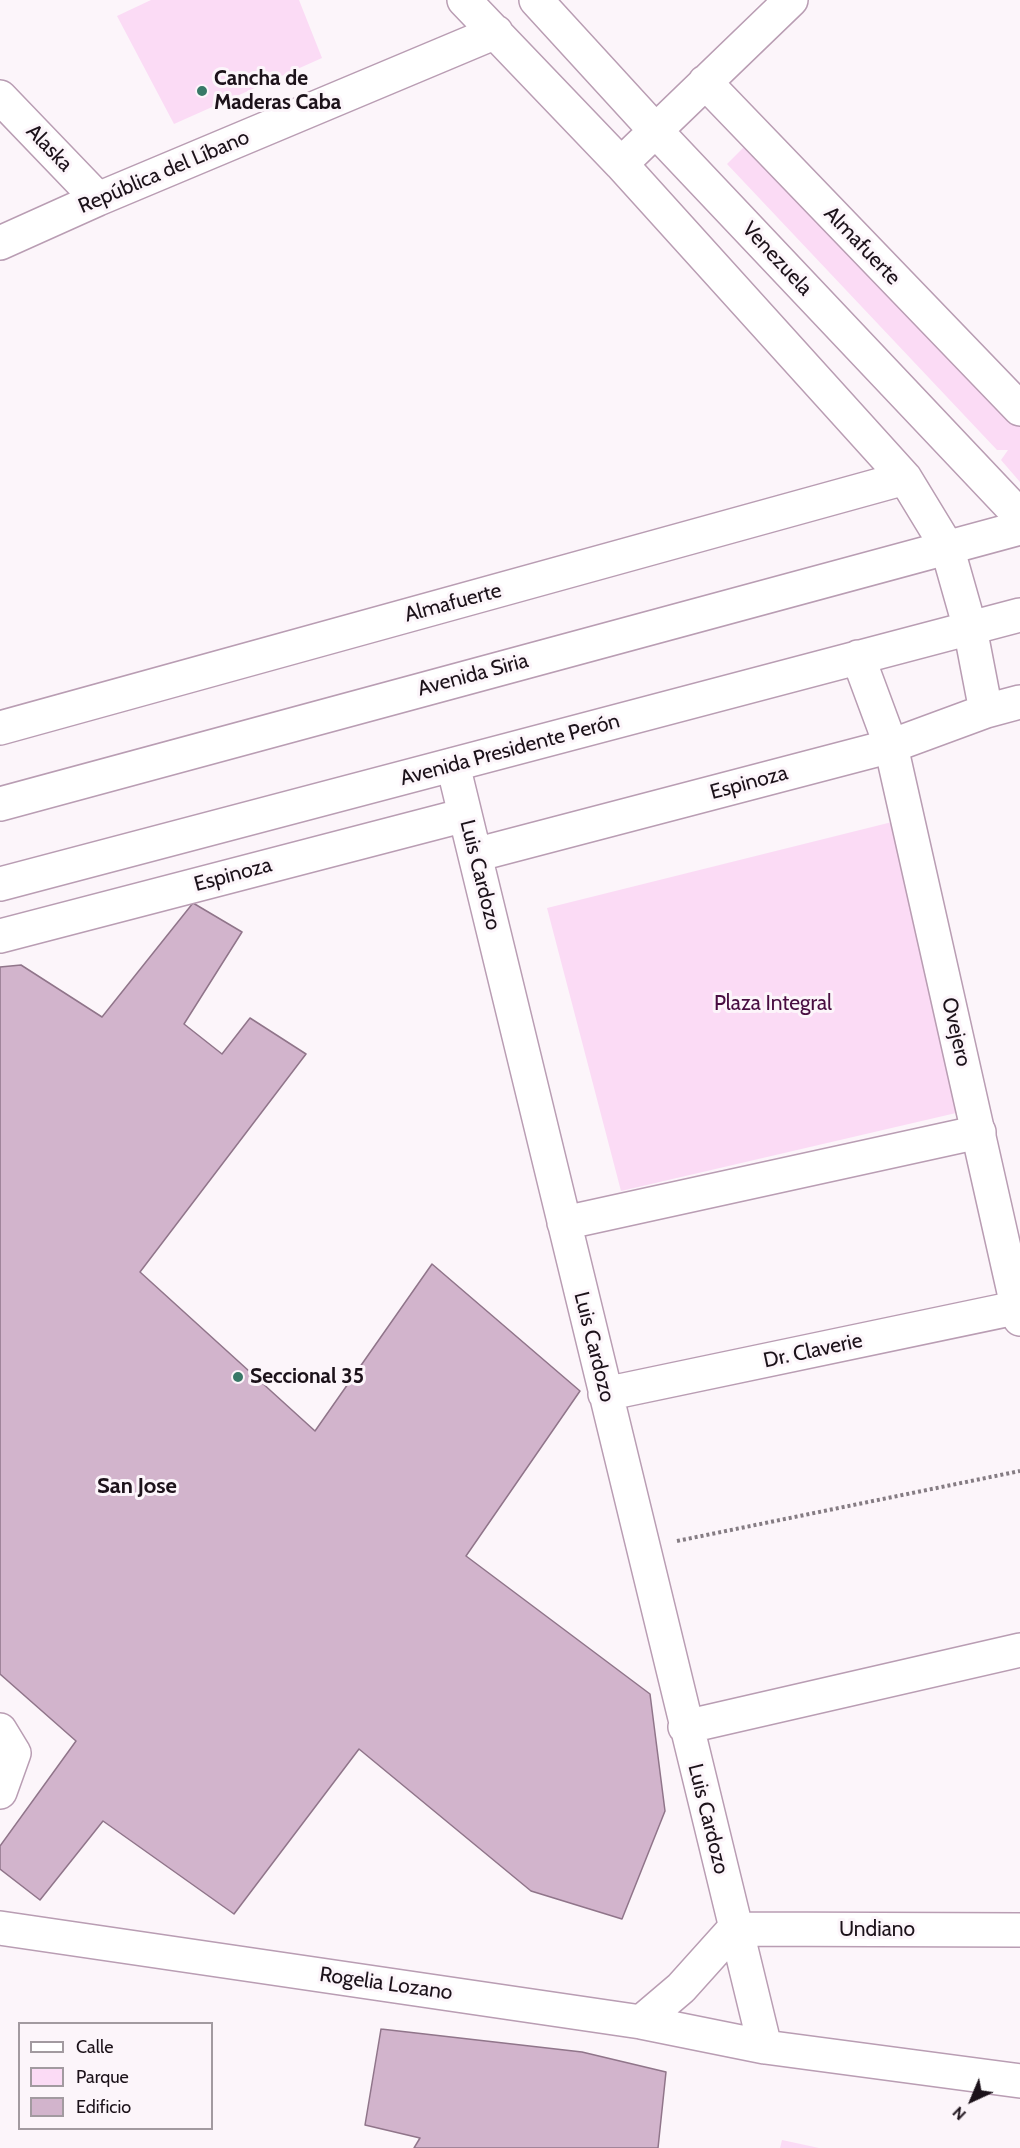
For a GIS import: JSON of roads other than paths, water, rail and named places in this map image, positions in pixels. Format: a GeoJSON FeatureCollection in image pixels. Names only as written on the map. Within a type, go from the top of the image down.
{"type":"FeatureCollection","features":[{"type":"Feature","properties":{"kind":"street"},"geometry":{"type":"LineString","coordinates":[[464,0],[621,164],[906,478],[947,547],[970,627],[986,711]]}},
{"type":"Feature","properties":{"kind":"street","name":"Venezuela"},"geometry":{"type":"LineString","coordinates":[[536,0],[655,130],[1020,516]]}},
{"type":"Feature","properties":{"kind":"street"},"geometry":{"type":"LineString","coordinates":[[621,164],[791,0]]}},
{"type":"Feature","properties":{"kind":"street","name":"República del Líbano"},"geometry":{"type":"LineString","coordinates":[[0,243],[98,199],[496,32]]}},
{"type":"Feature","properties":{"kind":"street","name":"Almafuerte"},"geometry":{"type":"LineString","coordinates":[[705,82],[1020,409]]}},
{"type":"Feature","properties":{"kind":"street","name":"Alaska"},"geometry":{"type":"LineString","coordinates":[[0,97],[98,199]]}},
{"type":"Feature","properties":{"kind":"street","name":"Almafuerte"},"geometry":{"type":"LineString","coordinates":[[0,728],[906,478]]}},
{"type":"Feature","properties":{"kind":"street"},"geometry":{"type":"LineString","coordinates":[[947,547],[1020,528]]}},
{"type":"Feature","properties":{"kind":"street","name":"Avenida Siria"},"geometry":{"type":"LineString","coordinates":[[0,804],[947,547]]}},
{"type":"Feature","properties":{"kind":"street","name":"Avenida Presidente Perón"},"geometry":{"type":"LineString","coordinates":[[0,885],[1020,615]]}},
{"type":"Feature","properties":{"kind":"street","name":"Ovejero"},"geometry":{"type":"LineString","coordinates":[[858,657],[891,746],[1019,1311]]}},
{"type":"Feature","properties":{"kind":"street","name":"Espinoza"},"geometry":{"type":"LineString","coordinates":[[475,855],[891,746],[986,711],[1020,702]]}},
{"type":"Feature","properties":{"kind":"street","name":"Luis Cardozo"},"geometry":{"type":"LineString","coordinates":[[453,765],[734,1929],[765,2047]]}},
{"type":"Feature","properties":{"kind":"street","name":"Espinoza"},"geometry":{"type":"LineString","coordinates":[[0,936],[465,815]]}},
{"type":"Feature","properties":{"kind":"street"},"geometry":{"type":"LineString","coordinates":[[564,1223],[979,1132]]}},
{"type":"Feature","properties":{"kind":"street","name":"Dr. Claverie"},"geometry":{"type":"LineString","coordinates":[[605,1394],[1019,1311]]}},
{"type":"Feature","properties":{"kind":"street"},"geometry":{"type":"LineString","coordinates":[[685,1727],[1020,1650]]}},
{"type":"Feature","properties":{"kind":"street"},"geometry":{"type":"LineString","coordinates":[[0,1730],[15,1753],[0,1792]]}},
{"type":"Feature","properties":{"kind":"street","name":"Rogelia Lozano"},"geometry":{"type":"LineString","coordinates":[[0,1928],[640,2022],[765,2047],[1020,2081]]}},
{"type":"Feature","properties":{"kind":"street"},"geometry":{"type":"LineString","coordinates":[[640,2022],[681,1988],[734,1929]]}},
{"type":"Feature","properties":{"kind":"street","name":"Undiano"},"geometry":{"type":"LineString","coordinates":[[734,1929],[1020,1930]]}},
{"type":"Feature","properties":{"kind":"place","name":"Cancha de Maderas Caba"},"geometry":{"type":"Point","coordinates":[202,91]}},
{"type":"Feature","properties":{"kind":"place","name":"Seccional 35"},"geometry":{"type":"Point","coordinates":[238,1377]}},
{"type":"Feature","properties":{"kind":"district","name":"San Jose"},"geometry":{"type":"Point","coordinates":[137,1487]}},
{"type":"Feature","properties":{"kind":"park label","name":"Plaza Integral"},"geometry":{"type":"Point","coordinates":[773,1004]}}]}
